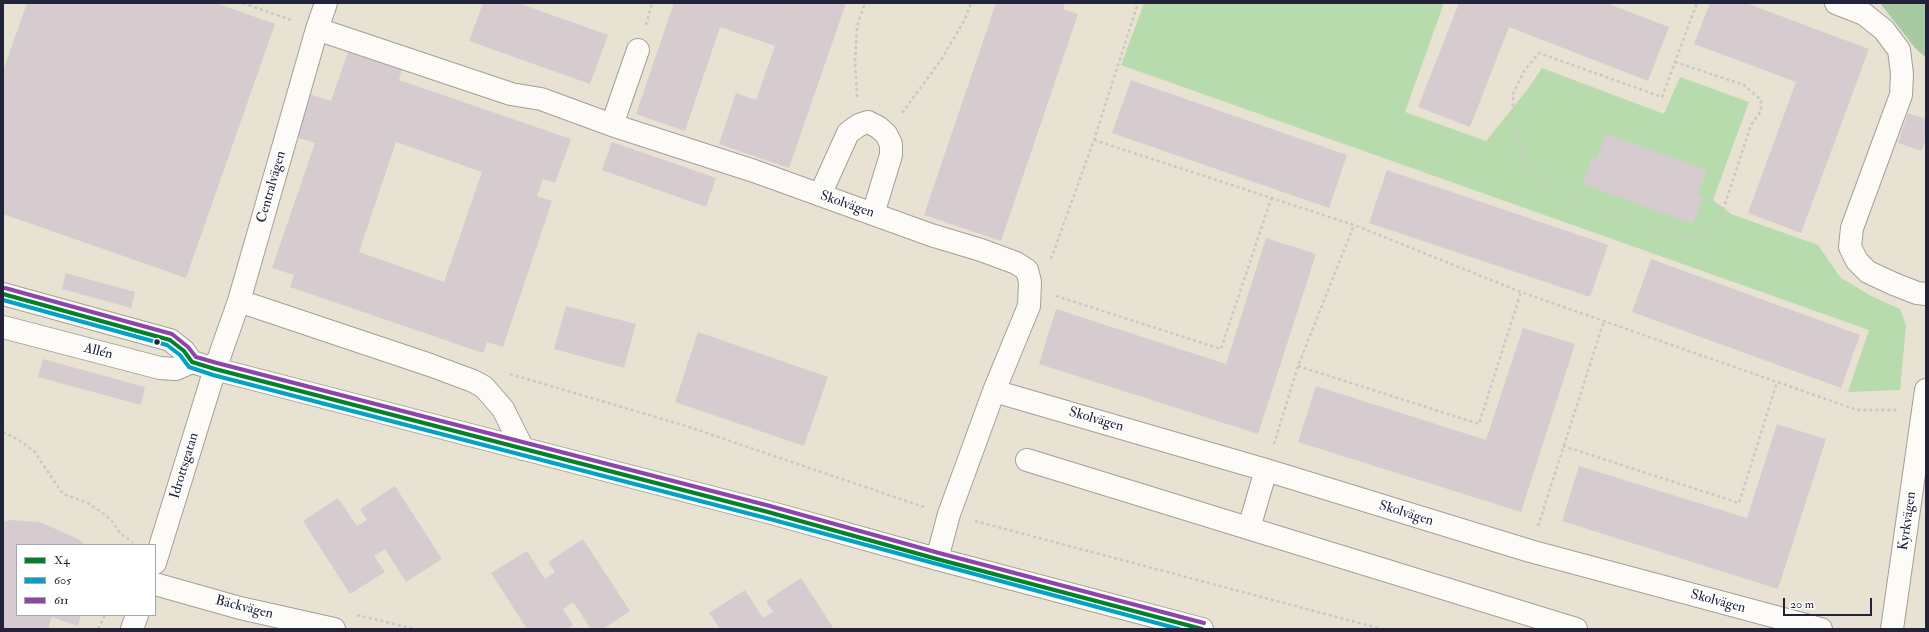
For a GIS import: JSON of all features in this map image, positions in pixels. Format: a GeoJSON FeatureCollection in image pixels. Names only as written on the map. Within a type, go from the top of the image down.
{"type":"FeatureCollection","features":[{"type":"Feature","properties":{"kind":"street","name":"Centralvägen"},"geometry":{"type":"LineString","coordinates":[[215,369],[239,301],[326,3]]}},
{"type":"Feature","properties":{"kind":"street"},"geometry":{"type":"LineString","coordinates":[[1836,3],[1864,14],[1884,30],[1899,50],[1902,74],[1901,95],[1852,228],[1850,248],[1857,261],[1868,272],[1905,288],[1926,294]]}},
{"type":"Feature","properties":{"kind":"street","name":"Skolvägen"},"geometry":{"type":"LineString","coordinates":[[317,30],[511,94],[541,98],[612,125],[1016,263],[1027,270],[1037,282]]}},
{"type":"Feature","properties":{"kind":"street"},"geometry":{"type":"LineString","coordinates":[[612,125],[638,50]]}},
{"type":"Feature","properties":{"kind":"street"},"geometry":{"type":"LineString","coordinates":[[820,195],[848,133],[859,125],[868,122],[878,127],[886,134],[891,144],[891,155],[873,214]]}},
{"type":"Feature","properties":{"kind":"street"},"geometry":{"type":"LineString","coordinates":[[936,559],[949,514],[994,391],[1029,306],[1037,282]]}},
{"type":"Feature","properties":{"kind":"street"},"geometry":{"type":"LineString","coordinates":[[3,294],[170,340],[184,351],[192,362],[215,369],[768,512],[936,559],[1202,629]]}},
{"type":"Feature","properties":{"kind":"street"},"geometry":{"type":"LineString","coordinates":[[239,301],[430,365],[473,381],[484,387],[503,409],[523,449]]}},
{"type":"Feature","properties":{"kind":"street","name":"Allén"},"geometry":{"type":"LineString","coordinates":[[3,327],[160,368],[176,369],[192,362]]}},
{"type":"Feature","properties":{"kind":"street","name":"Idrottsgatan"},"geometry":{"type":"LineString","coordinates":[[156,560],[215,369]]}},
{"type":"Feature","properties":{"kind":"street","name":"Skolvägen"},"geometry":{"type":"LineString","coordinates":[[994,391],[1266,470],[1530,551],[1821,629]]}},
{"type":"Feature","properties":{"kind":"street","name":"Kyrkvägen"},"geometry":{"type":"LineString","coordinates":[[1892,629],[1924,416]]}},
{"type":"Feature","properties":{"kind":"street"},"geometry":{"type":"LineString","coordinates":[[1027,460],[1576,629]]}},
{"type":"Feature","properties":{"kind":"street"},"geometry":{"type":"LineString","coordinates":[[1249,528],[1266,470]]}},
{"type":"Feature","properties":{"kind":"street","name":"Bäckvägen"},"geometry":{"type":"LineString","coordinates":[[156,584],[240,608],[334,629]]}},
{"type":"Feature","properties":{"kind":"street"},"geometry":{"type":"LineString","coordinates":[[132,629],[137,616]]}},
{"type":"Feature","properties":{"kind":"path"},"geometry":{"type":"LineString","coordinates":[[243,3],[317,30]]}},
{"type":"Feature","properties":{"kind":"path"},"geometry":{"type":"LineString","coordinates":[[859,125],[854,62],[857,26],[865,3]]}},
{"type":"Feature","properties":{"kind":"path"},"geometry":{"type":"LineString","coordinates":[[886,134],[941,60],[965,19],[971,3]]}},
{"type":"Feature","properties":{"kind":"path"},"geometry":{"type":"LineString","coordinates":[[1138,3],[1094,140],[1037,282],[1041,292],[1220,349],[1271,199]]}},
{"type":"Feature","properties":{"kind":"path"},"geometry":{"type":"LineString","coordinates":[[1675,62],[1744,85],[1761,100],[1761,111],[1751,125],[1719,222],[1705,236],[1694,241],[1581,204],[1546,184],[1524,155],[1513,124],[1513,94],[1524,70],[1539,53],[1662,97],[1675,62],[1697,3]]}},
{"type":"Feature","properties":{"kind":"path"},"geometry":{"type":"LineString","coordinates":[[1094,140],[1354,225],[1521,292],[1857,410],[1924,416]]}},
{"type":"Feature","properties":{"kind":"path"},"geometry":{"type":"LineString","coordinates":[[1266,470],[1298,366],[1354,225]]}},
{"type":"Feature","properties":{"kind":"path"},"geometry":{"type":"LineString","coordinates":[[1298,366],[1479,424],[1521,292]]}},
{"type":"Feature","properties":{"kind":"path"},"geometry":{"type":"LineString","coordinates":[[1530,551],[1604,321]]}},
{"type":"Feature","properties":{"kind":"path"},"geometry":{"type":"LineString","coordinates":[[509,374],[686,426],[911,503],[1382,629]]}},
{"type":"Feature","properties":{"kind":"path"},"geometry":{"type":"LineString","coordinates":[[1563,446],[1739,503],[1777,382]]}},
{"type":"Feature","properties":{"kind":"path"},"geometry":{"type":"LineString","coordinates":[[3,432],[17,439],[34,451],[63,494],[88,503],[100,511],[120,533],[134,544]]}},
{"type":"Feature","properties":{"kind":"path"},"geometry":{"type":"LineString","coordinates":[[98,629],[104,616]]}},
{"type":"Feature","properties":{"kind":"green space"},"geometry":{"type":"Polygon","coordinates":[[[1144,3],[1444,3],[1405,112],[1486,141],[1527,90],[1542,68],[1664,114],[1680,77],[1749,102],[1713,200],[1731,214],[1818,245],[1840,277],[1871,296],[1900,309],[1906,326],[1900,390],[1848,392],[1869,330],[1121,65],[1144,3]]]}},
{"type":"Feature","properties":{"kind":"green space"},"geometry":{"type":"Polygon","coordinates":[[[1880,3],[1926,3],[1926,58],[1915,48],[1880,3]]]}},
{"type":"Feature","properties":{"kind":"building"},"geometry":{"type":"Polygon","coordinates":[[[27,3],[216,3],[275,24],[186,278],[3,214],[3,71],[27,3]]]}},
{"type":"Feature","properties":{"kind":"building"},"geometry":{"type":"Polygon","coordinates":[[[483,3],[518,3],[608,35],[590,84],[469,41],[483,3]]]}},
{"type":"Feature","properties":{"kind":"building"},"geometry":{"type":"Polygon","coordinates":[[[674,3],[781,3],[787,5],[788,3],[846,3],[789,168],[719,144],[736,93],[756,100],[775,46],[720,27],[685,131],[636,114],[674,3]]]}},
{"type":"Feature","properties":{"kind":"building"},"geometry":{"type":"Polygon","coordinates":[[[996,3],[1065,3],[1063,9],[1078,14],[1001,241],[924,215],[996,3]]]}},
{"type":"Feature","properties":{"kind":"building"},"geometry":{"type":"Polygon","coordinates":[[[1459,3],[1606,3],[1669,27],[1648,81],[1509,27],[1470,127],[1418,107],[1459,3]]]}},
{"type":"Feature","properties":{"kind":"building"},"geometry":{"type":"Polygon","coordinates":[[[1710,3],[1746,3],[1869,49],[1801,233],[1748,213],[1796,82],[1694,44],[1710,3]]]}},
{"type":"Feature","properties":{"kind":"building"},"geometry":{"type":"Polygon","coordinates":[[[348,52],[402,70],[399,80],[571,139],[555,183],[543,179],[537,196],[552,201],[503,347],[487,342],[483,353],[290,287],[294,275],[272,268],[315,143],[296,137],[310,94],[331,101],[348,52]],[[396,142],[359,252],[444,282],[482,172],[396,142]]]}},
{"type":"Feature","properties":{"kind":"building"},"geometry":{"type":"Polygon","coordinates":[[[1131,80],[1347,155],[1329,208],[1112,133],[1131,80]]]}},
{"type":"Feature","properties":{"kind":"building"},"geometry":{"type":"Polygon","coordinates":[[[1908,113],[1926,119],[1926,139],[1922,151],[1898,143],[1908,113]]]}},
{"type":"Feature","properties":{"kind":"building"},"geometry":{"type":"Polygon","coordinates":[[[1606,134],[1707,170],[1697,196],[1703,198],[1693,224],[1583,184],[1592,158],[1597,159],[1606,134]]]}},
{"type":"Feature","properties":{"kind":"building"},"geometry":{"type":"Polygon","coordinates":[[[612,142],[716,178],[706,207],[602,170],[612,142]]]}},
{"type":"Feature","properties":{"kind":"building"},"geometry":{"type":"Polygon","coordinates":[[[1387,170],[1608,245],[1590,297],[1369,223],[1387,170]]]}},
{"type":"Feature","properties":{"kind":"building"},"geometry":{"type":"Polygon","coordinates":[[[1266,238],[1316,254],[1258,434],[1039,364],[1056,309],[1226,364],[1266,238]]]}},
{"type":"Feature","properties":{"kind":"building"},"geometry":{"type":"Polygon","coordinates":[[[1651,259],[1860,335],[1841,388],[1632,312],[1651,259]]]}},
{"type":"Feature","properties":{"kind":"building"},"geometry":{"type":"Polygon","coordinates":[[[66,273],[135,292],[131,308],[62,289],[66,273]]]}},
{"type":"Feature","properties":{"kind":"building"},"geometry":{"type":"Polygon","coordinates":[[[566,306],[636,324],[624,368],[554,349],[566,306]]]}},
{"type":"Feature","properties":{"kind":"building"},"geometry":{"type":"Polygon","coordinates":[[[1523,328],[1575,344],[1521,512],[1298,442],[1316,386],[1486,440],[1523,328]]]}},
{"type":"Feature","properties":{"kind":"building"},"geometry":{"type":"Polygon","coordinates":[[[698,332],[828,377],[804,446],[675,402],[698,332]]]}},
{"type":"Feature","properties":{"kind":"building"},"geometry":{"type":"Polygon","coordinates":[[[43,359],[145,387],[141,405],[38,377],[43,359]]]}},
{"type":"Feature","properties":{"kind":"building"},"geometry":{"type":"Polygon","coordinates":[[[1777,424],[1826,439],[1778,589],[1562,521],[1579,466],[1747,518],[1777,424]]]}},
{"type":"Feature","properties":{"kind":"building"},"geometry":{"type":"Polygon","coordinates":[[[395,486],[442,559],[406,582],[385,549],[374,556],[385,572],[350,594],[303,521],[338,498],[357,526],[367,520],[360,509],[395,486]]]}},
{"type":"Feature","properties":{"kind":"building"},"geometry":{"type":"Polygon","coordinates":[[[10,520],[40,522],[78,539],[84,544],[16,544],[16,616],[81,616],[78,626],[52,617],[48,629],[3,629],[3,522],[10,520]]]}},
{"type":"Feature","properties":{"kind":"building"},"geometry":{"type":"Polygon","coordinates":[[[583,539],[630,611],[603,629],[591,629],[573,602],[563,609],[573,625],[567,629],[527,629],[491,573],[527,551],[545,579],[555,572],[548,562],[583,539]]]}},
{"type":"Feature","properties":{"kind":"building"},"geometry":{"type":"Polygon","coordinates":[[[801,578],[834,629],[720,629],[709,613],[745,590],[763,618],[773,612],[766,601],[801,578]]]}},
{"type":"Feature","properties":{"kind":"transit line","name":"611"},"geometry":{"type":"LineString","coordinates":[[5,288],[172,334],[188,347],[196,357],[217,363],[770,506],[939,553],[1204,623]]}},
{"type":"Feature","properties":{"kind":"transit line","name":"X4"},"geometry":{"type":"LineString","coordinates":[[3,294],[170,340],[184,351],[192,362],[215,369],[768,512],[937,559],[1202,629]]}},
{"type":"Feature","properties":{"kind":"transit line","name":"605"},"geometry":{"type":"LineString","coordinates":[[3,300],[167,345],[180,355],[189,367],[213,375],[766,518],[1179,629]]}}]}
